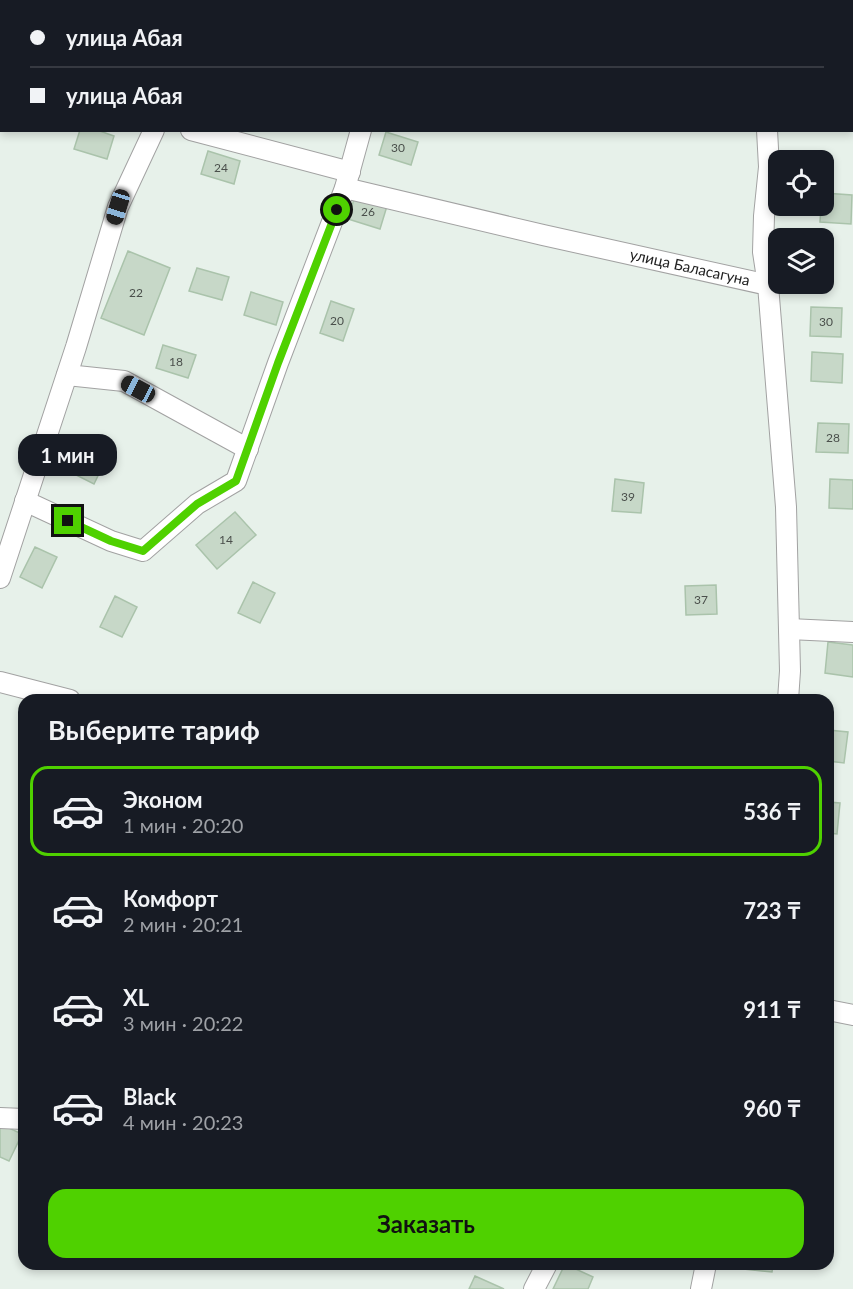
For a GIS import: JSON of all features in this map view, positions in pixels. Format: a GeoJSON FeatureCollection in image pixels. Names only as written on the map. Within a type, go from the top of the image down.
{"type":"FeatureCollection","features":[{"type":"Feature","properties":{"kind":"street"},"geometry":{"type":"LineString","coordinates":[[0,578],[9,521],[25,501],[67,375],[118,207],[153,132]]}},
{"type":"Feature","properties":{"kind":"street","name":"улица Баласагуна"},"geometry":{"type":"LineString","coordinates":[[197,132],[348,180],[543,235],[768,285]]}},
{"type":"Feature","properties":{"kind":"street"},"geometry":{"type":"LineString","coordinates":[[25,501],[111,541],[143,551],[197,504],[236,481],[348,180],[360,132]]}},
{"type":"Feature","properties":{"kind":"street"},"geometry":{"type":"LineString","coordinates":[[767,132],[769,167],[763,252],[768,285]]}},
{"type":"Feature","properties":{"kind":"street","name":"улица Баласагуна"},"geometry":{"type":"LineString","coordinates":[[769,294],[786,507],[790,670],[788,694]]}},
{"type":"Feature","properties":{"kind":"street"},"geometry":{"type":"LineString","coordinates":[[67,375],[124,381],[248,449]]}},
{"type":"Feature","properties":{"kind":"street"},"geometry":{"type":"LineString","coordinates":[[789,629],[853,632]]}},
{"type":"Feature","properties":{"kind":"street"},"geometry":{"type":"LineString","coordinates":[[0,682],[47,694]]}},
{"type":"Feature","properties":{"kind":"street"},"geometry":{"type":"LineString","coordinates":[[834,1011],[853,1015]]}},
{"type":"Feature","properties":{"kind":"street"},"geometry":{"type":"LineString","coordinates":[[0,1118],[18,1119]]}},
{"type":"Feature","properties":{"kind":"street"},"geometry":{"type":"LineString","coordinates":[[534,1289],[544,1270]]}},
{"type":"Feature","properties":{"kind":"street"},"geometry":{"type":"LineString","coordinates":[[701,1289],[705,1270]]}},
{"type":"Feature","properties":{"kind":"building"},"geometry":{"type":"Polygon","coordinates":[[[79,132],[103,132],[114,136],[107,159],[74,149],[79,132]]]}},
{"type":"Feature","properties":{"kind":"building"},"geometry":{"type":"Polygon","coordinates":[[[386,132],[418,142],[411,165],[379,155],[386,132]]]}},
{"type":"Feature","properties":{"kind":"building"},"geometry":{"type":"Polygon","coordinates":[[[208,151],[240,161],[234,184],[201,174],[208,151]]]}},
{"type":"Feature","properties":{"kind":"building"},"geometry":{"type":"Polygon","coordinates":[[[834,194],[852,195],[851,224],[820,222],[820,216],[834,216],[834,194]]]}},
{"type":"Feature","properties":{"kind":"building"},"geometry":{"type":"Polygon","coordinates":[[[355,196],[387,206],[380,229],[348,219],[355,196]]]}},
{"type":"Feature","properties":{"kind":"building"},"geometry":{"type":"Polygon","coordinates":[[[128,251],[170,268],[144,335],[101,318],[128,251]]]}},
{"type":"Feature","properties":{"kind":"building"},"geometry":{"type":"Polygon","coordinates":[[[197,268],[229,277],[222,300],[189,291],[197,268]]]}},
{"type":"Feature","properties":{"kind":"building"},"geometry":{"type":"Polygon","coordinates":[[[251,292],[283,302],[276,325],[244,315],[251,292]]]}},
{"type":"Feature","properties":{"kind":"building"},"geometry":{"type":"Polygon","coordinates":[[[331,301],[354,309],[343,341],[320,333],[331,301]]]}},
{"type":"Feature","properties":{"kind":"building"},"geometry":{"type":"Polygon","coordinates":[[[811,307],[842,308],[841,337],[810,336],[811,307]]]}},
{"type":"Feature","properties":{"kind":"building"},"geometry":{"type":"Polygon","coordinates":[[[163,345],[196,355],[188,378],[156,368],[163,345]]]}},
{"type":"Feature","properties":{"kind":"building"},"geometry":{"type":"Polygon","coordinates":[[[812,352],[843,354],[842,383],[811,381],[812,352]]]}},
{"type":"Feature","properties":{"kind":"building"},"geometry":{"type":"Polygon","coordinates":[[[818,423],[849,424],[848,453],[816,452],[818,423]]]}},
{"type":"Feature","properties":{"kind":"building"},"geometry":{"type":"Polygon","coordinates":[[[87,443],[109,453],[94,484],[72,473],[87,443]]]}},
{"type":"Feature","properties":{"kind":"building"},"geometry":{"type":"Polygon","coordinates":[[[615,479],[644,483],[641,513],[612,511],[615,479]]]}},
{"type":"Feature","properties":{"kind":"building"},"geometry":{"type":"Polygon","coordinates":[[[830,479],[853,480],[853,509],[829,508],[830,479]]]}},
{"type":"Feature","properties":{"kind":"building"},"geometry":{"type":"Polygon","coordinates":[[[235,512],[256,535],[217,569],[196,545],[235,512]]]}},
{"type":"Feature","properties":{"kind":"building"},"geometry":{"type":"Polygon","coordinates":[[[35,547],[57,557],[42,588],[20,577],[35,547]]]}},
{"type":"Feature","properties":{"kind":"building"},"geometry":{"type":"Polygon","coordinates":[[[253,582],[275,593],[260,623],[238,613],[253,582]]]}},
{"type":"Feature","properties":{"kind":"building"},"geometry":{"type":"Polygon","coordinates":[[[716,585],[717,614],[686,615],[685,586],[716,585]]]}},
{"type":"Feature","properties":{"kind":"building"},"geometry":{"type":"Polygon","coordinates":[[[115,596],[137,607],[122,637],[100,627],[115,596]]]}},
{"type":"Feature","properties":{"kind":"building"},"geometry":{"type":"Polygon","coordinates":[[[828,642],[853,645],[853,677],[825,673],[828,642]]]}},
{"type":"Feature","properties":{"kind":"building"},"geometry":{"type":"Polygon","coordinates":[[[834,731],[848,732],[844,763],[834,762],[834,731]]]}},
{"type":"Feature","properties":{"kind":"building"},"geometry":{"type":"Polygon","coordinates":[[[834,802],[840,803],[837,834],[834,834],[834,802]]]}},
{"type":"Feature","properties":{"kind":"building"},"geometry":{"type":"Polygon","coordinates":[[[0,1124],[18,1132],[18,1142],[9,1161],[0,1157],[0,1124]]]}},
{"type":"Feature","properties":{"kind":"building"},"geometry":{"type":"Polygon","coordinates":[[[562,1270],[578,1270],[593,1277],[588,1289],[553,1289],[562,1270]]]}},
{"type":"Feature","properties":{"kind":"building"},"geometry":{"type":"Polygon","coordinates":[[[475,1276],[504,1289],[469,1289],[475,1276]]]}},
{"type":"Feature","properties":{"kind":"route"},"geometry":{"type":"LineString","coordinates":[[68,521],[111,541],[143,551],[197,504],[236,481],[278,363],[337,210]]}}]}
